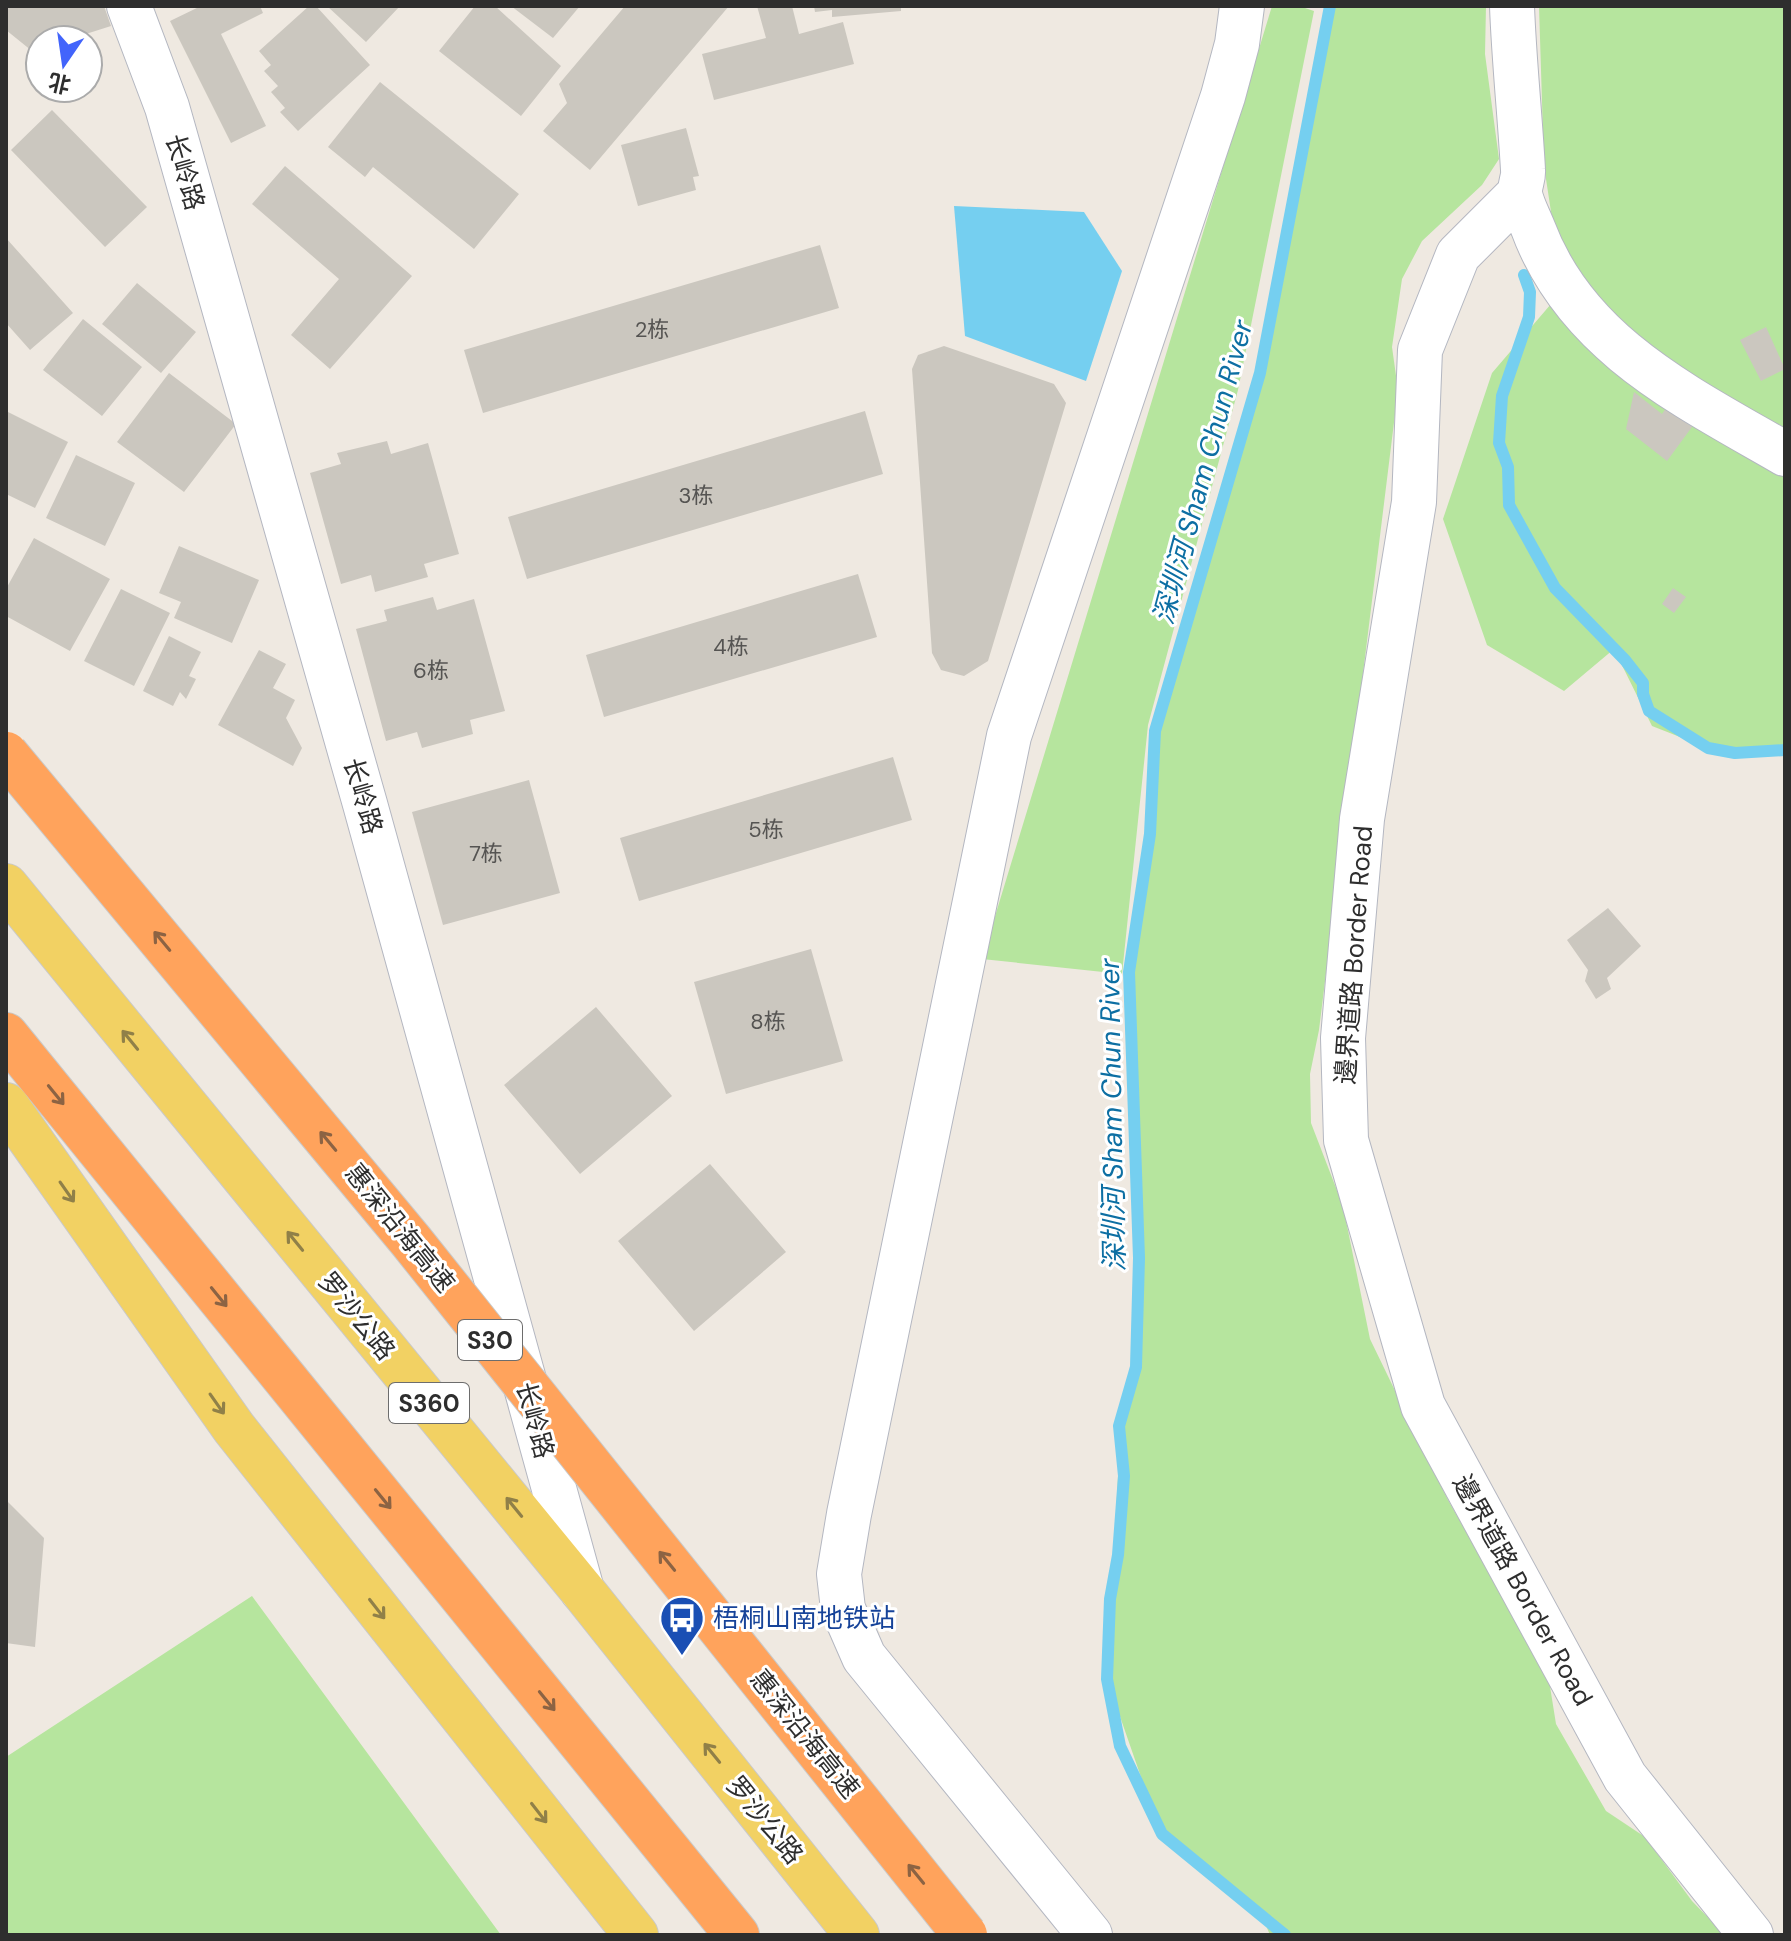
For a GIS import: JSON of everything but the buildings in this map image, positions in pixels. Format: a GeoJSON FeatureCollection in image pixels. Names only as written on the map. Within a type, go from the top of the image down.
{"type":"FeatureCollection","features":[{"type":"Feature","properties":{"kind":"highway","name":"惠深沿海高速"},"geometry":{"type":"LineString","coordinates":[[6,754],[411,1241],[965,1935]]}},
{"type":"Feature","properties":{"kind":"highway"},"geometry":{"type":"LineString","coordinates":[[6,1035],[737,1935]]}},
{"type":"Feature","properties":{"kind":"main road","name":"罗沙公路"},"geometry":{"type":"LineString","coordinates":[[6,886],[582,1590],[852,1931]]}},
{"type":"Feature","properties":{"kind":"main road"},"geometry":{"type":"LineString","coordinates":[[6,1105],[234,1428],[636,1935]]}},
{"type":"Feature","properties":{"kind":"street","name":"长岭路"},"geometry":{"type":"LineString","coordinates":[[129,6],[171,122],[365,804],[582,1590]]}},
{"type":"Feature","properties":{"kind":"street"},"geometry":{"type":"LineString","coordinates":[[1090,1935],[864,1657],[843,1609],[839,1574],[1009,736],[1223,96],[1237,44],[1242,6]]}},
{"type":"Feature","properties":{"kind":"street"},"geometry":{"type":"LineString","coordinates":[[1512,6],[1524,174],[1520,193],[1541,250],[1563,290],[1637,364],[1785,454]]}},
{"type":"Feature","properties":{"kind":"street","name":"邊界道路 Border Road"},"geometry":{"type":"LineString","coordinates":[[1520,193],[1458,255],[1420,350],[1414,502],[1362,819],[1343,1038],[1346,1140],[1423,1406],[1625,1777],[1751,1935]]}},
{"type":"Feature","properties":{"kind":"green space"},"geometry":{"type":"Polygon","coordinates":[[[1272,6],[1299,6],[1314,11],[1238,390],[1148,725],[1122,974],[982,959],[1272,6]]]}},
{"type":"Feature","properties":{"kind":"green space"},"geometry":{"type":"Polygon","coordinates":[[[1329,6],[1486,6],[1485,54],[1499,159],[1482,185],[1422,241],[1402,279],[1392,347],[1398,390],[1319,1030],[1310,1074],[1311,1123],[1343,1206],[1370,1339],[1448,1500],[1548,1674],[1556,1724],[1606,1811],[1645,1837],[1692,1901],[1725,1935],[1270,1935],[1262,1916],[1158,1826],[1107,1679],[1121,1421],[1135,1355],[1129,972],[1145,865],[1154,747],[1256,389],[1329,6]]]}},
{"type":"Feature","properties":{"kind":"green space"},"geometry":{"type":"Polygon","coordinates":[[[1539,6],[1785,6],[1785,749],[1708,748],[1652,726],[1614,649],[1564,691],[1487,645],[1443,519],[1492,373],[1563,290],[1544,166],[1539,6]]]}},
{"type":"Feature","properties":{"kind":"green space"},"geometry":{"type":"Polygon","coordinates":[[[252,1596],[501,1935],[6,1935],[6,1757],[252,1596]]]}},
{"type":"Feature","properties":{"kind":"water"},"geometry":{"type":"Polygon","coordinates":[[[954,206],[1084,212],[1122,271],[1086,381],[965,336],[954,206]]]}},
{"type":"Feature","properties":{"kind":"waterway","name":"深圳河 Sham Chun River"},"geometry":{"type":"LineString","coordinates":[[1285,1935],[1162,1834],[1120,1746],[1107,1679],[1110,1599],[1118,1555],[1124,1476],[1119,1426],[1136,1367],[1139,1258],[1129,972],[1150,834],[1155,731],[1260,373],[1330,6]]}},
{"type":"Feature","properties":{"kind":"waterway"},"geometry":{"type":"LineString","coordinates":[[1524,275],[1530,292],[1529,317],[1502,396],[1499,443],[1508,467],[1509,505],[1555,588],[1625,660],[1643,683],[1649,711],[1708,748],[1735,753],[1785,750]]}},
{"type":"Feature","properties":{"kind":"place","name":"梧桐山南地铁站"},"geometry":{"type":"Point","coordinates":[682,1657]}}]}
